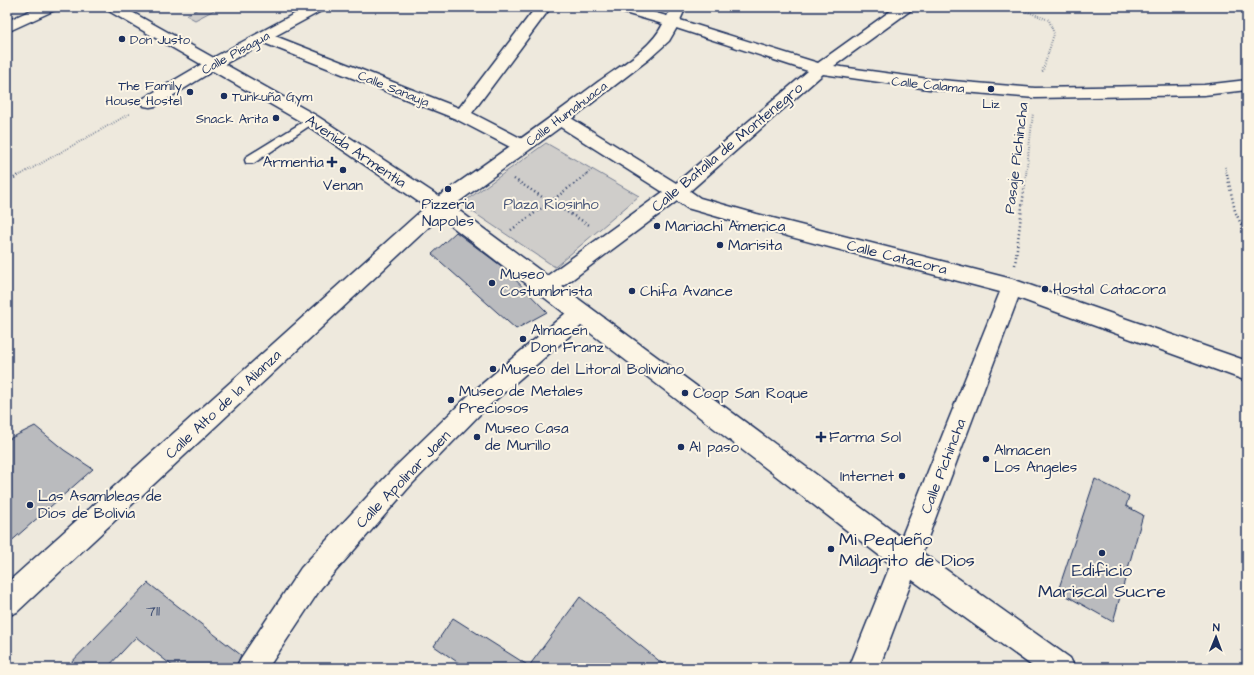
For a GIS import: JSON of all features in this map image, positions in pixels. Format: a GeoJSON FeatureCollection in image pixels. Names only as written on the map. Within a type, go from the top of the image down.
{"type":"FeatureCollection","features":[{"type":"Feature","properties":{"kind":"street"},"geometry":{"type":"LineString","coordinates":[[7,27],[50,7]]}},
{"type":"Feature","properties":{"kind":"street","name":"Avenida Armentia"},"geometry":{"type":"LineString","coordinates":[[112,7],[311,120],[439,206],[907,559],[1060,668]]}},
{"type":"Feature","properties":{"kind":"street","name":"Calle Pisagua"},"geometry":{"type":"LineString","coordinates":[[150,102],[213,64],[318,7]]}},
{"type":"Feature","properties":{"kind":"street"},"geometry":{"type":"LineString","coordinates":[[462,115],[544,7]]}},
{"type":"Feature","properties":{"kind":"street","name":"Calle Calama"},"geometry":{"type":"LineString","coordinates":[[619,7],[672,22],[820,69],[871,77],[929,84],[1036,93],[1204,90],[1247,85]]}},
{"type":"Feature","properties":{"kind":"street","name":"Calle Humahuaca"},"geometry":{"type":"LineString","coordinates":[[439,206],[560,119],[664,38],[679,7]]}},
{"type":"Feature","properties":{"kind":"street","name":"Calle Batalla de Montenegro"},"geometry":{"type":"LineString","coordinates":[[547,287],[677,192],[820,69],[906,7]]}},
{"type":"Feature","properties":{"kind":"street","name":"Calle Sanauja"},"geometry":{"type":"LineString","coordinates":[[263,37],[462,115],[522,146]]}},
{"type":"Feature","properties":{"kind":"street","name":"Calle Catacora"},"geometry":{"type":"LineString","coordinates":[[560,119],[694,203],[757,221],[1012,287],[1247,371]]}},
{"type":"Feature","properties":{"kind":"street","name":"Calle Alto de la Alianza"},"geometry":{"type":"LineString","coordinates":[[7,602],[439,206]]}},
{"type":"Feature","properties":{"kind":"street","name":"Calle Pichincha"},"geometry":{"type":"LineString","coordinates":[[864,668],[1012,287]]}},
{"type":"Feature","properties":{"kind":"street","name":"Calle Apolinar Jaen"},"geometry":{"type":"LineString","coordinates":[[251,668],[310,578],[402,477],[477,402],[581,313]]}},
{"type":"Feature","properties":{"kind":"lane"},"geometry":{"type":"LineString","coordinates":[[250,160],[311,120]]}},
{"type":"Feature","properties":{"kind":"path","name":"Pasaje Pichincha"},"geometry":{"type":"LineString","coordinates":[[1012,287],[1036,93],[1054,34],[1050,20],[1015,7]]}},
{"type":"Feature","properties":{"kind":"path"},"geometry":{"type":"LineString","coordinates":[[7,182],[150,102]]}},
{"type":"Feature","properties":{"kind":"path"},"geometry":{"type":"LineString","coordinates":[[1225,168],[1235,211],[1247,237]]}},
{"type":"Feature","properties":{"kind":"path"},"geometry":{"type":"LineString","coordinates":[[506,234],[593,169]]}},
{"type":"Feature","properties":{"kind":"path"},"geometry":{"type":"LineString","coordinates":[[510,177],[591,226]]}},
{"type":"Feature","properties":{"kind":"green space"},"geometry":{"type":"Polygon","coordinates":[[[202,7],[220,7],[195,20],[186,15],[202,7]]]}},
{"type":"Feature","properties":{"kind":"green space","name":"Plaza Riosinho"},"geometry":{"type":"Polygon","coordinates":[[[546,143],[639,196],[555,267],[461,204],[546,143]]]}},
{"type":"Feature","properties":{"kind":"building","name":"Museo Costumbrista"},"geometry":{"type":"Polygon","coordinates":[[[456,232],[504,268],[547,312],[516,329],[432,254],[456,232]]]}},
{"type":"Feature","properties":{"kind":"building","name":"Las Asambleas de Dios de Bolivia"},"geometry":{"type":"Polygon","coordinates":[[[35,426],[64,450],[93,469],[7,545],[7,440],[35,426]]]}},
{"type":"Feature","properties":{"kind":"building","name":"Edificio Mariscal Sucre"},"geometry":{"type":"Polygon","coordinates":[[[1095,479],[1129,496],[1126,506],[1143,515],[1113,622],[1058,591],[1095,479]]]}},
{"type":"Feature","properties":{"kind":"building"},"geometry":{"type":"Polygon","coordinates":[[[148,583],[241,655],[235,668],[175,668],[136,637],[107,668],[66,668],[148,583]]]}},
{"type":"Feature","properties":{"kind":"building"},"geometry":{"type":"Polygon","coordinates":[[[580,597],[668,668],[466,668],[434,646],[453,618],[529,666],[580,597]]]}},
{"type":"Feature","properties":{"kind":"place","name":"Don Justo"},"geometry":{"type":"Point","coordinates":[122,39]}},
{"type":"Feature","properties":{"kind":"place","name":"Liz"},"geometry":{"type":"Point","coordinates":[991,89]}},
{"type":"Feature","properties":{"kind":"place","name":"The Family House Hostel"},"geometry":{"type":"Point","coordinates":[190,92]}},
{"type":"Feature","properties":{"kind":"place","name":"Tunkuña Gym"},"geometry":{"type":"Point","coordinates":[224,96]}},
{"type":"Feature","properties":{"kind":"place","name":"Snack Arita"},"geometry":{"type":"Point","coordinates":[276,118]}},
{"type":"Feature","properties":{"kind":"place","name":"Armentia"},"geometry":{"type":"Point","coordinates":[332,162]}},
{"type":"Feature","properties":{"kind":"place","name":"Venan"},"geometry":{"type":"Point","coordinates":[343,170]}},
{"type":"Feature","properties":{"kind":"place","name":"Pizzeria Napoles"},"geometry":{"type":"Point","coordinates":[448,189]}},
{"type":"Feature","properties":{"kind":"place","name":"Mariachi America"},"geometry":{"type":"Point","coordinates":[657,226]}},
{"type":"Feature","properties":{"kind":"place","name":"Marisita"},"geometry":{"type":"Point","coordinates":[720,245]}},
{"type":"Feature","properties":{"kind":"place","name":"Museo Costumbrista"},"geometry":{"type":"Point","coordinates":[492,283]}},
{"type":"Feature","properties":{"kind":"place","name":"Hostal Catacora"},"geometry":{"type":"Point","coordinates":[1045,289]}},
{"type":"Feature","properties":{"kind":"place","name":"Chifa Avance"},"geometry":{"type":"Point","coordinates":[632,291]}},
{"type":"Feature","properties":{"kind":"place","name":"Almacen Don Franz"},"geometry":{"type":"Point","coordinates":[523,339]}},
{"type":"Feature","properties":{"kind":"place","name":"Museo del Litoral Boliviano"},"geometry":{"type":"Point","coordinates":[493,369]}},
{"type":"Feature","properties":{"kind":"place","name":"Coop San Roque"},"geometry":{"type":"Point","coordinates":[685,393]}},
{"type":"Feature","properties":{"kind":"place","name":"Museo de Metales Preciosos"},"geometry":{"type":"Point","coordinates":[451,400]}},
{"type":"Feature","properties":{"kind":"place","name":"Museo Casa de Murillo"},"geometry":{"type":"Point","coordinates":[477,437]}},
{"type":"Feature","properties":{"kind":"place","name":"Farma Sol"},"geometry":{"type":"Point","coordinates":[821,437]}},
{"type":"Feature","properties":{"kind":"place","name":"Al paso"},"geometry":{"type":"Point","coordinates":[681,447]}},
{"type":"Feature","properties":{"kind":"place","name":"Almacen Los Angeles"},"geometry":{"type":"Point","coordinates":[986,459]}},
{"type":"Feature","properties":{"kind":"place","name":"Internet"},"geometry":{"type":"Point","coordinates":[902,476]}},
{"type":"Feature","properties":{"kind":"place","name":"Las Asambleas de Dios de Bolivia"},"geometry":{"type":"Point","coordinates":[30,505]}},
{"type":"Feature","properties":{"kind":"place","name":"Mi Pequeño Milagrito de Dios"},"geometry":{"type":"Point","coordinates":[831,549]}},
{"type":"Feature","properties":{"kind":"place","name":"Edificio Mariscal Sucre"},"geometry":{"type":"Point","coordinates":[1102,553]}}]}
